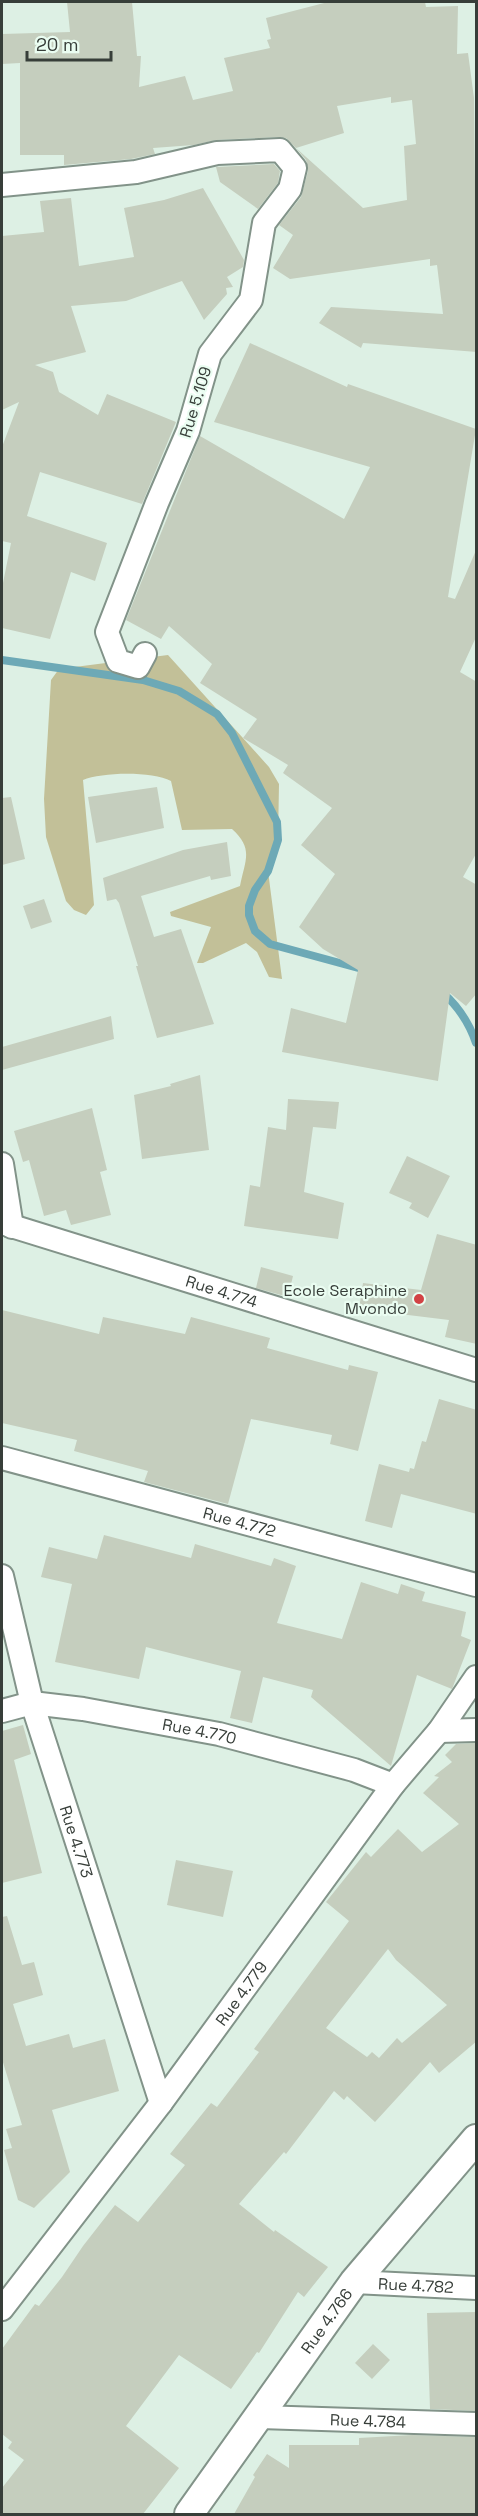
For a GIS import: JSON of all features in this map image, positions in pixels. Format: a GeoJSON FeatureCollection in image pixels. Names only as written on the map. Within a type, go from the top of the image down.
{"type":"FeatureCollection","features":[{"type":"Feature","properties":{"kind":"street","name":"Rue 5.109"},"geometry":{"type":"LineString","coordinates":[[2,185],[136,172],[217,153],[251,150],[280,150],[295,168],[290,189],[264,223],[251,300],[210,354],[188,431],[157,503],[107,632],[118,661],[138,668],[146,654]]}},
{"type":"Feature","properties":{"kind":"street"},"geometry":{"type":"LineString","coordinates":[[2,1164],[7,1225]]}},
{"type":"Feature","properties":{"kind":"street","name":"Rue 4.774"},"geometry":{"type":"LineString","coordinates":[[7,1225],[477,1370]]}},
{"type":"Feature","properties":{"kind":"street","name":"Rue 4.772"},"geometry":{"type":"LineString","coordinates":[[2,1458],[477,1585]]}},
{"type":"Feature","properties":{"kind":"street","name":"Rue 4.773"},"geometry":{"type":"LineString","coordinates":[[2,1576],[32,1703],[161,2103]]}},
{"type":"Feature","properties":{"kind":"street","name":"Rue 4.779"},"geometry":{"type":"LineString","coordinates":[[2,2309],[161,2103],[393,1785],[439,1731],[477,1677]]}},
{"type":"Feature","properties":{"kind":"street","name":"Rue 4.770"},"geometry":{"type":"LineString","coordinates":[[2,1711],[32,1703],[83,1709],[219,1734],[354,1770],[393,1785]]}},
{"type":"Feature","properties":{"kind":"street"},"geometry":{"type":"LineString","coordinates":[[439,1731],[477,1730]]}},
{"type":"Feature","properties":{"kind":"street","name":"Rue 4.766"},"geometry":{"type":"LineString","coordinates":[[189,2514],[354,2282],[477,2139]]}},
{"type":"Feature","properties":{"kind":"street","name":"Rue 4.782"},"geometry":{"type":"LineString","coordinates":[[354,2282],[477,2288]]}},
{"type":"Feature","properties":{"kind":"street","name":"Rue 4.784"},"geometry":{"type":"LineString","coordinates":[[260,2417],[477,2424]]}},
{"type":"Feature","properties":{"kind":"shaded area"},"geometry":{"type":"Polygon","coordinates":[[[168,655],[269,767],[279,784],[278,840],[268,871],[282,979],[269,977],[257,952],[246,943],[203,963],[197,963],[211,927],[171,916],[170,912],[240,886],[246,849],[232,829],[182,830],[171,781],[163,778],[127,774],[102,775],[83,780],[94,905],[86,915],[74,910],[66,901],[46,837],[44,799],[51,680],[59,669],[168,655]]]}},
{"type":"Feature","properties":{"kind":"building"},"geometry":{"type":"Polygon","coordinates":[[[67,2],[132,2],[137,56],[141,56],[139,87],[185,76],[193,100],[233,91],[224,58],[270,48],[267,40],[271,39],[266,18],[328,2],[425,2],[426,7],[458,6],[457,54],[468,53],[474,98],[477,352],[363,343],[361,348],[319,323],[331,307],[443,314],[437,265],[430,266],[430,259],[290,279],[273,268],[293,235],[279,225],[301,197],[308,171],[306,160],[286,138],[216,140],[194,145],[153,148],[155,154],[131,159],[64,165],[64,155],[20,155],[20,63],[2,64],[2,34],[70,32],[67,2]],[[391,97],[337,106],[344,133],[296,148],[363,208],[407,200],[404,146],[416,144],[412,100],[391,103],[391,97]]]}},
{"type":"Feature","properties":{"kind":"building"},"geometry":{"type":"Polygon","coordinates":[[[274,164],[280,171],[278,183],[258,209],[220,182],[216,167],[274,164]]]}},
{"type":"Feature","properties":{"kind":"building"},"geometry":{"type":"Polygon","coordinates":[[[203,188],[244,260],[243,267],[227,277],[233,287],[226,288],[227,294],[204,320],[182,281],[126,301],[71,306],[86,352],[35,365],[53,372],[59,392],[98,415],[107,394],[176,422],[142,504],[40,472],[27,516],[107,543],[95,581],[71,572],[50,639],[2,628],[2,588],[11,543],[2,541],[2,447],[19,402],[2,410],[2,236],[44,232],[40,201],[71,198],[79,266],[134,257],[124,208],[164,200],[203,188]]]}},
{"type":"Feature","properties":{"kind":"building"},"geometry":{"type":"Polygon","coordinates":[[[250,343],[347,387],[348,384],[476,429],[448,597],[455,599],[477,548],[477,635],[460,672],[477,682],[477,852],[463,877],[477,885],[477,993],[466,1006],[450,993],[438,1081],[282,1052],[291,1008],[346,1023],[358,970],[323,949],[299,927],[335,874],[301,845],[332,808],[283,773],[288,765],[243,738],[257,719],[200,683],[212,664],[169,626],[161,639],[126,620],[200,436],[344,519],[370,467],[214,422],[250,343]]]}},
{"type":"Feature","properties":{"kind":"building"},"geometry":{"type":"Polygon","coordinates":[[[157,787],[164,828],[96,843],[88,797],[157,787]]]}},
{"type":"Feature","properties":{"kind":"building"},"geometry":{"type":"Polygon","coordinates":[[[11,797],[25,859],[2,865],[2,798],[11,797]]]}},
{"type":"Feature","properties":{"kind":"building"},"geometry":{"type":"Polygon","coordinates":[[[227,842],[231,876],[211,880],[210,876],[141,896],[154,937],[181,929],[214,1024],[157,1038],[119,903],[116,899],[107,901],[103,878],[183,850],[227,842]]]}},
{"type":"Feature","properties":{"kind":"building"},"geometry":{"type":"Polygon","coordinates":[[[44,899],[52,922],[31,929],[23,906],[44,899]]]}},
{"type":"Feature","properties":{"kind":"building"},"geometry":{"type":"Polygon","coordinates":[[[111,1016],[114,1039],[2,1070],[2,1047],[111,1016]]]}},
{"type":"Feature","properties":{"kind":"building"},"geometry":{"type":"Polygon","coordinates":[[[200,1075],[209,1150],[142,1159],[134,1095],[171,1086],[170,1084],[200,1075]]]}},
{"type":"Feature","properties":{"kind":"building"},"geometry":{"type":"Polygon","coordinates":[[[288,1099],[339,1102],[336,1129],[313,1127],[304,1192],[344,1203],[338,1239],[244,1226],[250,1185],[260,1187],[268,1127],[286,1130],[288,1099]]]}},
{"type":"Feature","properties":{"kind":"building"},"geometry":{"type":"Polygon","coordinates":[[[92,1108],[107,1170],[100,1172],[111,1215],[71,1225],[66,1210],[44,1216],[29,1160],[23,1162],[14,1131],[92,1108]]]}},
{"type":"Feature","properties":{"kind":"building"},"geometry":{"type":"Polygon","coordinates":[[[407,1156],[450,1176],[428,1218],[409,1208],[412,1203],[389,1193],[407,1156]]]}},
{"type":"Feature","properties":{"kind":"building","name":"Ecole Seraphine Mvondo"},"geometry":{"type":"Polygon","coordinates":[[[437,1234],[477,1245],[477,1344],[445,1337],[449,1320],[359,1309],[363,1283],[421,1290],[437,1234]]]}},
{"type":"Feature","properties":{"kind":"building"},"geometry":{"type":"Polygon","coordinates":[[[261,1267],[293,1276],[288,1297],[256,1288],[261,1267]]]}},
{"type":"Feature","properties":{"kind":"building"},"geometry":{"type":"Polygon","coordinates":[[[2,1310],[99,1334],[103,1317],[185,1334],[191,1317],[270,1338],[267,1348],[348,1370],[349,1365],[378,1372],[358,1451],[330,1444],[332,1435],[251,1419],[228,1504],[144,1482],[148,1471],[74,1451],[77,1440],[2,1423],[2,1310]]]}},
{"type":"Feature","properties":{"kind":"building"},"geometry":{"type":"Polygon","coordinates":[[[439,1399],[477,1410],[477,1514],[401,1494],[392,1528],[365,1521],[379,1464],[409,1472],[410,1468],[414,1469],[422,1441],[426,1442],[439,1399]]]}},
{"type":"Feature","properties":{"kind":"building"},"geometry":{"type":"Polygon","coordinates":[[[104,1535],[191,1558],[195,1544],[271,1566],[274,1558],[296,1566],[277,1623],[342,1639],[361,1582],[398,1594],[401,1584],[425,1592],[422,1601],[466,1612],[461,1636],[471,1640],[452,1689],[417,1675],[391,1766],[311,1697],[313,1690],[263,1677],[252,1723],[230,1718],[241,1671],[146,1647],[139,1679],[55,1662],[72,1584],[41,1577],[49,1547],[97,1559],[104,1535]]]}},
{"type":"Feature","properties":{"kind":"building"},"geometry":{"type":"Polygon","coordinates":[[[23,1725],[31,1754],[14,1760],[42,1873],[2,1883],[2,1731],[23,1725]]]}},
{"type":"Feature","properties":{"kind":"building"},"geometry":{"type":"Polygon","coordinates":[[[477,1743],[477,2041],[439,2073],[430,2062],[375,2122],[347,2096],[344,2100],[334,2091],[286,2154],[284,2152],[239,2204],[274,2232],[275,2230],[328,2267],[304,2297],[298,2292],[259,2353],[257,2352],[231,2389],[179,2355],[126,2426],[179,2468],[143,2514],[2,2514],[2,2488],[24,2460],[8,2448],[12,2442],[2,2434],[2,2349],[35,2304],[39,2306],[62,2277],[115,2205],[138,2222],[185,2165],[170,2154],[211,2103],[217,2107],[259,2052],[254,2049],[349,1921],[326,1902],[366,1852],[371,1857],[398,1829],[422,1852],[459,1824],[423,1793],[439,1777],[434,1776],[452,1762],[445,1755],[456,1744],[477,1743]],[[388,1949],[326,2028],[367,2057],[372,2052],[379,2058],[397,2038],[402,2043],[447,2005],[396,1960],[388,1949]]]}},
{"type":"Feature","properties":{"kind":"building"},"geometry":{"type":"Polygon","coordinates":[[[176,1860],[233,1871],[223,1917],[167,1905],[176,1860]]]}},
{"type":"Feature","properties":{"kind":"building"},"geometry":{"type":"Polygon","coordinates":[[[7,1916],[22,1965],[34,1962],[43,1995],[13,2004],[26,2046],[69,2034],[73,2048],[105,2039],[119,2091],[52,2110],[70,2172],[34,2208],[18,2200],[4,2150],[12,2148],[6,2129],[22,2125],[2,2059],[2,1917],[7,1916]]]}},
{"type":"Feature","properties":{"kind":"building"},"geometry":{"type":"Polygon","coordinates":[[[477,2312],[477,2411],[430,2409],[427,2313],[477,2312]]]}},
{"type":"Feature","properties":{"kind":"building"},"geometry":{"type":"Polygon","coordinates":[[[373,2344],[390,2360],[372,2379],[355,2363],[373,2344]]]}},
{"type":"Feature","properties":{"kind":"building"},"geometry":{"type":"Polygon","coordinates":[[[412,2435],[477,2437],[477,2514],[234,2514],[255,2477],[253,2475],[267,2454],[289,2468],[289,2445],[359,2445],[359,2438],[412,2435]]]}},
{"type":"Feature","properties":{"kind":"waterway"},"geometry":{"type":"LineString","coordinates":[[2,660],[143,680],[179,691],[217,714],[232,733],[277,822],[278,840],[268,871],[255,890],[249,906],[249,915],[255,931],[270,944],[362,969]]}},
{"type":"Feature","properties":{"kind":"waterway"},"geometry":{"type":"LineString","coordinates":[[442,992],[463,1015],[476,1043]]}},
{"type":"Feature","properties":{"kind":"place","name":"Ecole Seraphine Mvondo"},"geometry":{"type":"Point","coordinates":[419,1299]}}]}
